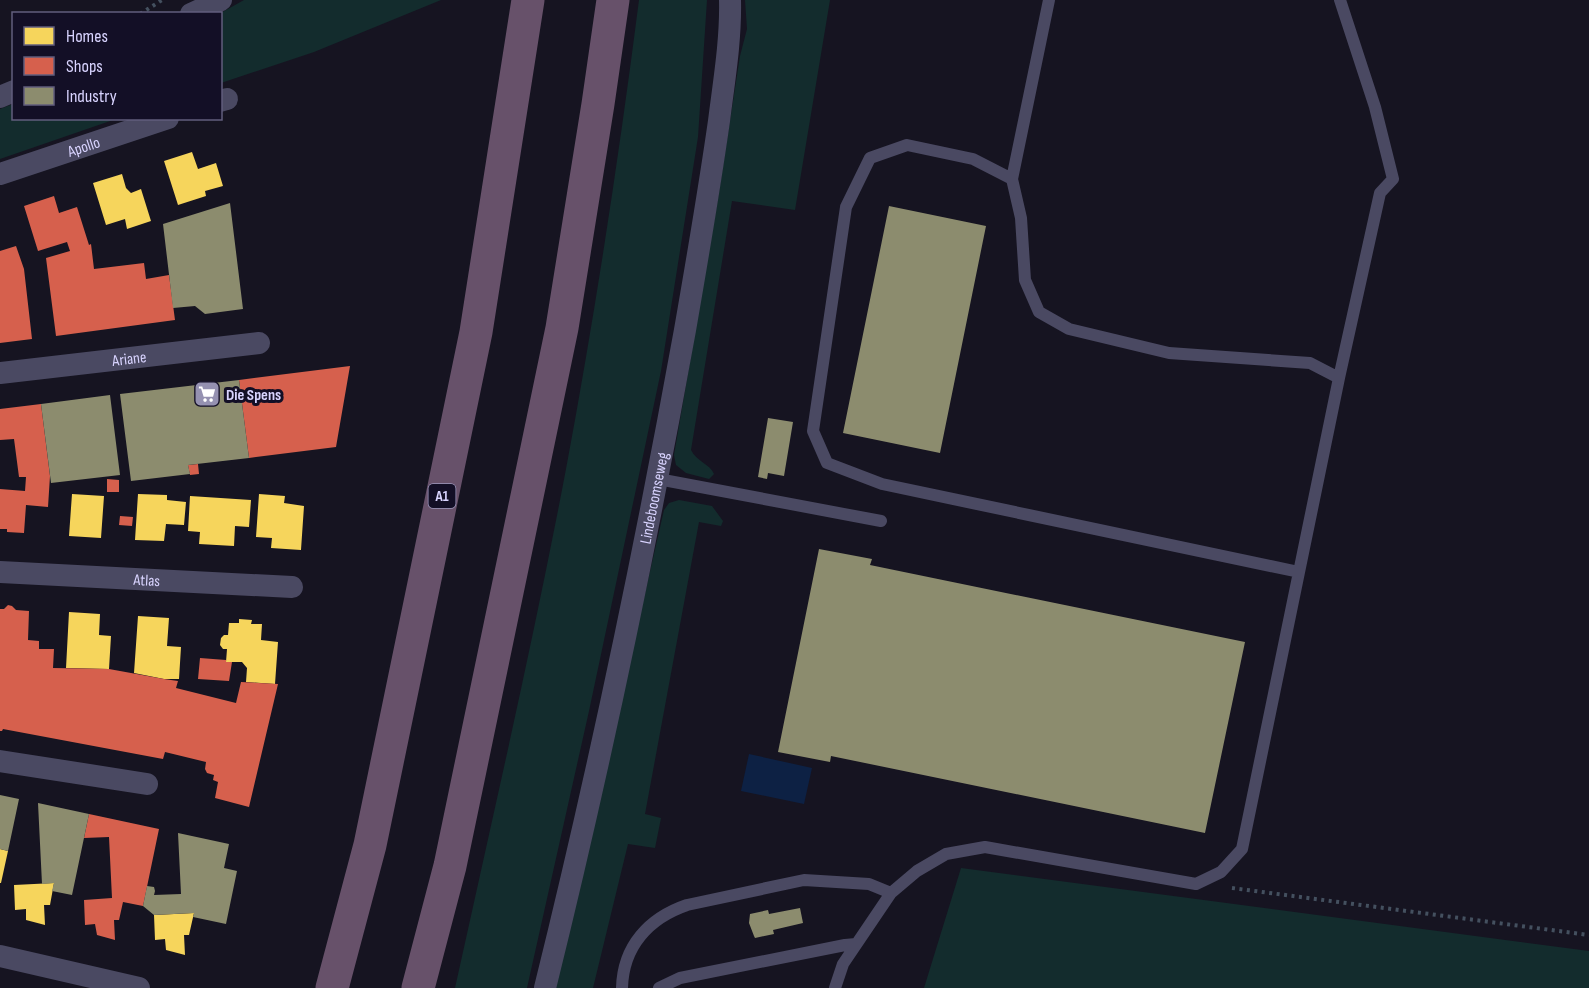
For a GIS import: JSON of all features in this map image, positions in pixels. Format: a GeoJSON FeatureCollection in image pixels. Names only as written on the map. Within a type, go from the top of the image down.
{"type":"FeatureCollection","features":[{"type":"Feature","properties":{"kind":"highway","name":"A1"},"geometry":{"type":"LineString","coordinates":[[332,988],[370,845],[476,332],[528,0]]}},
{"type":"Feature","properties":{"kind":"highway"},"geometry":{"type":"LineString","coordinates":[[418,988],[450,866],[562,328],[613,0]]}},
{"type":"Feature","properties":{"kind":"street"},"geometry":{"type":"LineString","coordinates":[[195,12],[221,0]]}},
{"type":"Feature","properties":{"kind":"street","name":"Lindeboomseweg"},"geometry":{"type":"LineString","coordinates":[[545,988],[584,833],[658,478],[708,200],[726,73],[730,0]]}},
{"type":"Feature","properties":{"kind":"street","name":"Apollo"},"geometry":{"type":"LineString","coordinates":[[0,174],[162,120]]}},
{"type":"Feature","properties":{"kind":"street","name":"Ariane"},"geometry":{"type":"LineString","coordinates":[[0,373],[259,342]]}},
{"type":"Feature","properties":{"kind":"street","name":"Atlas"},"geometry":{"type":"LineString","coordinates":[[0,572],[292,587]]}},
{"type":"Feature","properties":{"kind":"street"},"geometry":{"type":"LineString","coordinates":[[0,761],[147,784]]}},
{"type":"Feature","properties":{"kind":"street"},"geometry":{"type":"LineString","coordinates":[[0,956],[139,988]]}},
{"type":"Feature","properties":{"kind":"lane"},"geometry":{"type":"LineString","coordinates":[[1049,0],[1012,179],[1021,218],[1025,280],[1039,312],[1069,329],[1169,353],[1310,363],[1339,378]]}},
{"type":"Feature","properties":{"kind":"lane"},"geometry":{"type":"LineString","coordinates":[[835,988],[843,964],[891,893],[916,871],[946,854],[985,847],[1196,884],[1221,872],[1242,849],[1339,378],[1380,193],[1393,179],[1375,106],[1340,0]]}},
{"type":"Feature","properties":{"kind":"lane"},"geometry":{"type":"LineString","coordinates":[[1012,179],[973,159],[907,145],[870,158],[846,207],[813,431],[827,463],[882,484],[1299,572]]}},
{"type":"Feature","properties":{"kind":"lane"},"geometry":{"type":"LineString","coordinates":[[658,478],[881,520]]}},
{"type":"Feature","properties":{"kind":"lane"},"geometry":{"type":"LineString","coordinates":[[622,988],[625,965],[638,939],[653,923],[673,910],[687,905],[804,880],[869,884],[891,893]]}},
{"type":"Feature","properties":{"kind":"lane"},"geometry":{"type":"LineString","coordinates":[[659,988],[680,978],[856,944]]}},
{"type":"Feature","properties":{"kind":"path"},"geometry":{"type":"LineString","coordinates":[[143,12],[162,0]]}},
{"type":"Feature","properties":{"kind":"path"},"geometry":{"type":"LineString","coordinates":[[1196,884],[1589,935]]}},
{"type":"Feature","properties":{"kind":"green space"},"geometry":{"type":"Polygon","coordinates":[[[244,0],[441,0],[314,52],[222,83],[222,12],[244,0]]]}},
{"type":"Feature","properties":{"kind":"green space"},"geometry":{"type":"Polygon","coordinates":[[[639,0],[707,0],[698,137],[661,371],[527,988],[455,988],[566,469],[606,235],[639,0]]]}},
{"type":"Feature","properties":{"kind":"green space"},"geometry":{"type":"Polygon","coordinates":[[[745,0],[830,0],[795,210],[732,201],[691,450],[714,474],[709,479],[686,473],[676,465],[674,455],[740,56],[747,29],[745,0]]]}},
{"type":"Feature","properties":{"kind":"green space"},"geometry":{"type":"Polygon","coordinates":[[[12,104],[12,120],[113,120],[0,159],[0,109],[12,104]]]}},
{"type":"Feature","properties":{"kind":"green space"},"geometry":{"type":"Polygon","coordinates":[[[679,500],[712,506],[723,521],[721,526],[699,522],[645,814],[661,818],[655,848],[628,844],[593,988],[555,988],[664,510],[669,503],[679,500]]]}},
{"type":"Feature","properties":{"kind":"green space"},"geometry":{"type":"Polygon","coordinates":[[[961,868],[1589,951],[1589,988],[924,988],[961,868]]]}},
{"type":"Feature","properties":{"kind":"water"},"geometry":{"type":"Polygon","coordinates":[[[749,754],[812,768],[804,804],[741,791],[749,754]]]}},
{"type":"Feature","properties":{"kind":"building: Homes"},"geometry":{"type":"Polygon","coordinates":[[[192,152],[198,169],[216,163],[223,186],[205,191],[206,196],[178,205],[164,161],[192,152]]]}},
{"type":"Feature","properties":{"kind":"building: Homes"},"geometry":{"type":"Polygon","coordinates":[[[122,174],[126,188],[131,193],[141,189],[151,221],[127,229],[125,219],[106,225],[93,183],[122,174]]]}},
{"type":"Feature","properties":{"kind":"building: Homes"},"geometry":{"type":"Polygon","coordinates":[[[72,494],[104,496],[101,538],[69,536],[72,494]]]}},
{"type":"Feature","properties":{"kind":"building: Homes"},"geometry":{"type":"Polygon","coordinates":[[[138,494],[167,495],[167,500],[186,502],[184,525],[166,524],[164,541],[135,540],[138,494]]]}},
{"type":"Feature","properties":{"kind":"building: Homes"},"geometry":{"type":"Polygon","coordinates":[[[259,494],[285,496],[284,503],[304,506],[301,550],[271,548],[272,538],[256,537],[259,494]]]}},
{"type":"Feature","properties":{"kind":"building: Homes"},"geometry":{"type":"Polygon","coordinates":[[[190,496],[251,500],[249,527],[235,526],[234,546],[199,544],[200,532],[188,531],[190,496]]]}},
{"type":"Feature","properties":{"kind":"building: Homes"},"geometry":{"type":"Polygon","coordinates":[[[69,612],[100,614],[99,635],[111,636],[109,669],[66,668],[69,612]]]}},
{"type":"Feature","properties":{"kind":"building: Homes"},"geometry":{"type":"Polygon","coordinates":[[[138,616],[169,618],[167,646],[181,647],[179,679],[164,679],[134,673],[138,616]]]}},
{"type":"Feature","properties":{"kind":"building: Homes"},"geometry":{"type":"Polygon","coordinates":[[[239,619],[252,620],[251,624],[262,624],[261,640],[278,642],[275,684],[246,682],[247,668],[242,662],[226,662],[227,649],[223,649],[220,645],[221,638],[228,635],[229,623],[239,623],[239,619]]]}},
{"type":"Feature","properties":{"kind":"building: Homes"},"geometry":{"type":"Polygon","coordinates":[[[0,849],[8,851],[1,883],[0,883],[0,849]]]}},
{"type":"Feature","properties":{"kind":"building: Homes"},"geometry":{"type":"Polygon","coordinates":[[[54,883],[50,905],[44,905],[45,925],[26,920],[26,909],[15,910],[14,885],[54,883]]]}},
{"type":"Feature","properties":{"kind":"building: Homes"},"geometry":{"type":"Polygon","coordinates":[[[194,913],[189,935],[184,935],[185,955],[166,950],[165,939],[155,940],[154,915],[194,913]]]}},
{"type":"Feature","properties":{"kind":"building: Shops"},"geometry":{"type":"Polygon","coordinates":[[[54,196],[59,213],[77,207],[89,245],[91,244],[94,269],[144,263],[146,279],[169,275],[175,320],[56,336],[46,258],[70,251],[67,242],[38,251],[24,206],[54,196]]]}},
{"type":"Feature","properties":{"kind":"building: Shops"},"geometry":{"type":"Polygon","coordinates":[[[16,246],[24,269],[32,339],[0,343],[0,251],[16,246]]]}},
{"type":"Feature","properties":{"kind":"building: Shops"},"geometry":{"type":"Polygon","coordinates":[[[350,366],[336,447],[249,458],[239,380],[350,366]]]}},
{"type":"Feature","properties":{"kind":"building: Shops"},"geometry":{"type":"Polygon","coordinates":[[[41,404],[50,476],[48,507],[26,505],[24,533],[7,532],[7,529],[0,529],[0,489],[25,491],[26,477],[19,477],[14,439],[0,440],[0,409],[41,404]]]}},
{"type":"Feature","properties":{"kind":"building: Shops"},"geometry":{"type":"Polygon","coordinates":[[[198,464],[199,474],[190,475],[188,465],[198,464]]]}},
{"type":"Feature","properties":{"kind":"building: Shops"},"geometry":{"type":"Polygon","coordinates":[[[107,479],[119,480],[119,492],[107,492],[107,479]]]}},
{"type":"Feature","properties":{"kind":"building: Shops"},"geometry":{"type":"Polygon","coordinates":[[[120,516],[133,517],[132,526],[119,525],[120,516]]]}},
{"type":"Feature","properties":{"kind":"building: Shops"},"geometry":{"type":"Polygon","coordinates":[[[8,605],[16,610],[29,611],[28,640],[39,641],[39,649],[54,649],[53,668],[109,669],[178,681],[176,688],[236,703],[241,682],[278,684],[249,807],[215,798],[218,782],[213,780],[214,775],[207,773],[206,762],[165,752],[163,759],[3,729],[0,731],[0,609],[8,605]]]}},
{"type":"Feature","properties":{"kind":"building: Shops"},"geometry":{"type":"Polygon","coordinates":[[[200,658],[232,662],[229,681],[198,679],[200,658]]]}},
{"type":"Feature","properties":{"kind":"building: Shops"},"geometry":{"type":"Polygon","coordinates":[[[89,814],[159,829],[143,906],[123,902],[119,920],[114,920],[115,940],[97,935],[95,924],[85,925],[84,900],[112,898],[109,837],[84,838],[89,814]]]}},
{"type":"Feature","properties":{"kind":"building: Industry"},"geometry":{"type":"Polygon","coordinates":[[[230,203],[243,309],[205,314],[195,306],[173,308],[163,224],[230,203]]]}},
{"type":"Feature","properties":{"kind":"building: Industry"},"geometry":{"type":"Polygon","coordinates":[[[889,206],[986,226],[940,453],[843,433],[889,206]]]}},
{"type":"Feature","properties":{"kind":"building: Industry"},"geometry":{"type":"Polygon","coordinates":[[[239,380],[249,458],[188,465],[190,474],[131,481],[120,394],[239,380]]]}},
{"type":"Feature","properties":{"kind":"building: Industry"},"geometry":{"type":"Polygon","coordinates":[[[110,395],[120,475],[51,483],[41,404],[110,395]]]}},
{"type":"Feature","properties":{"kind":"building: Industry"},"geometry":{"type":"Polygon","coordinates":[[[768,418],[793,422],[784,476],[768,473],[767,479],[758,477],[768,418]]]}},
{"type":"Feature","properties":{"kind":"building: Industry"},"geometry":{"type":"Polygon","coordinates":[[[819,549],[872,559],[870,565],[1245,642],[1205,833],[831,756],[830,762],[778,752],[819,549]]]}},
{"type":"Feature","properties":{"kind":"building: Industry"},"geometry":{"type":"Polygon","coordinates":[[[0,795],[19,799],[8,851],[0,849],[0,795]]]}},
{"type":"Feature","properties":{"kind":"building: Industry"},"geometry":{"type":"Polygon","coordinates":[[[38,803],[89,814],[72,895],[52,891],[54,883],[42,884],[38,803]]]}},
{"type":"Feature","properties":{"kind":"building: Industry"},"geometry":{"type":"Polygon","coordinates":[[[178,833],[229,844],[224,868],[237,871],[226,924],[193,917],[194,913],[154,915],[143,906],[147,886],[154,887],[154,895],[181,894],[178,833]]]}},
{"type":"Feature","properties":{"kind":"building: Industry"},"geometry":{"type":"Polygon","coordinates":[[[800,908],[803,923],[773,930],[774,934],[755,938],[749,923],[750,914],[768,910],[769,914],[800,908]]]}},
{"type":"Feature","properties":{"kind":"place","name":"Die Spens"},"geometry":{"type":"Point","coordinates":[207,394]}}]}
